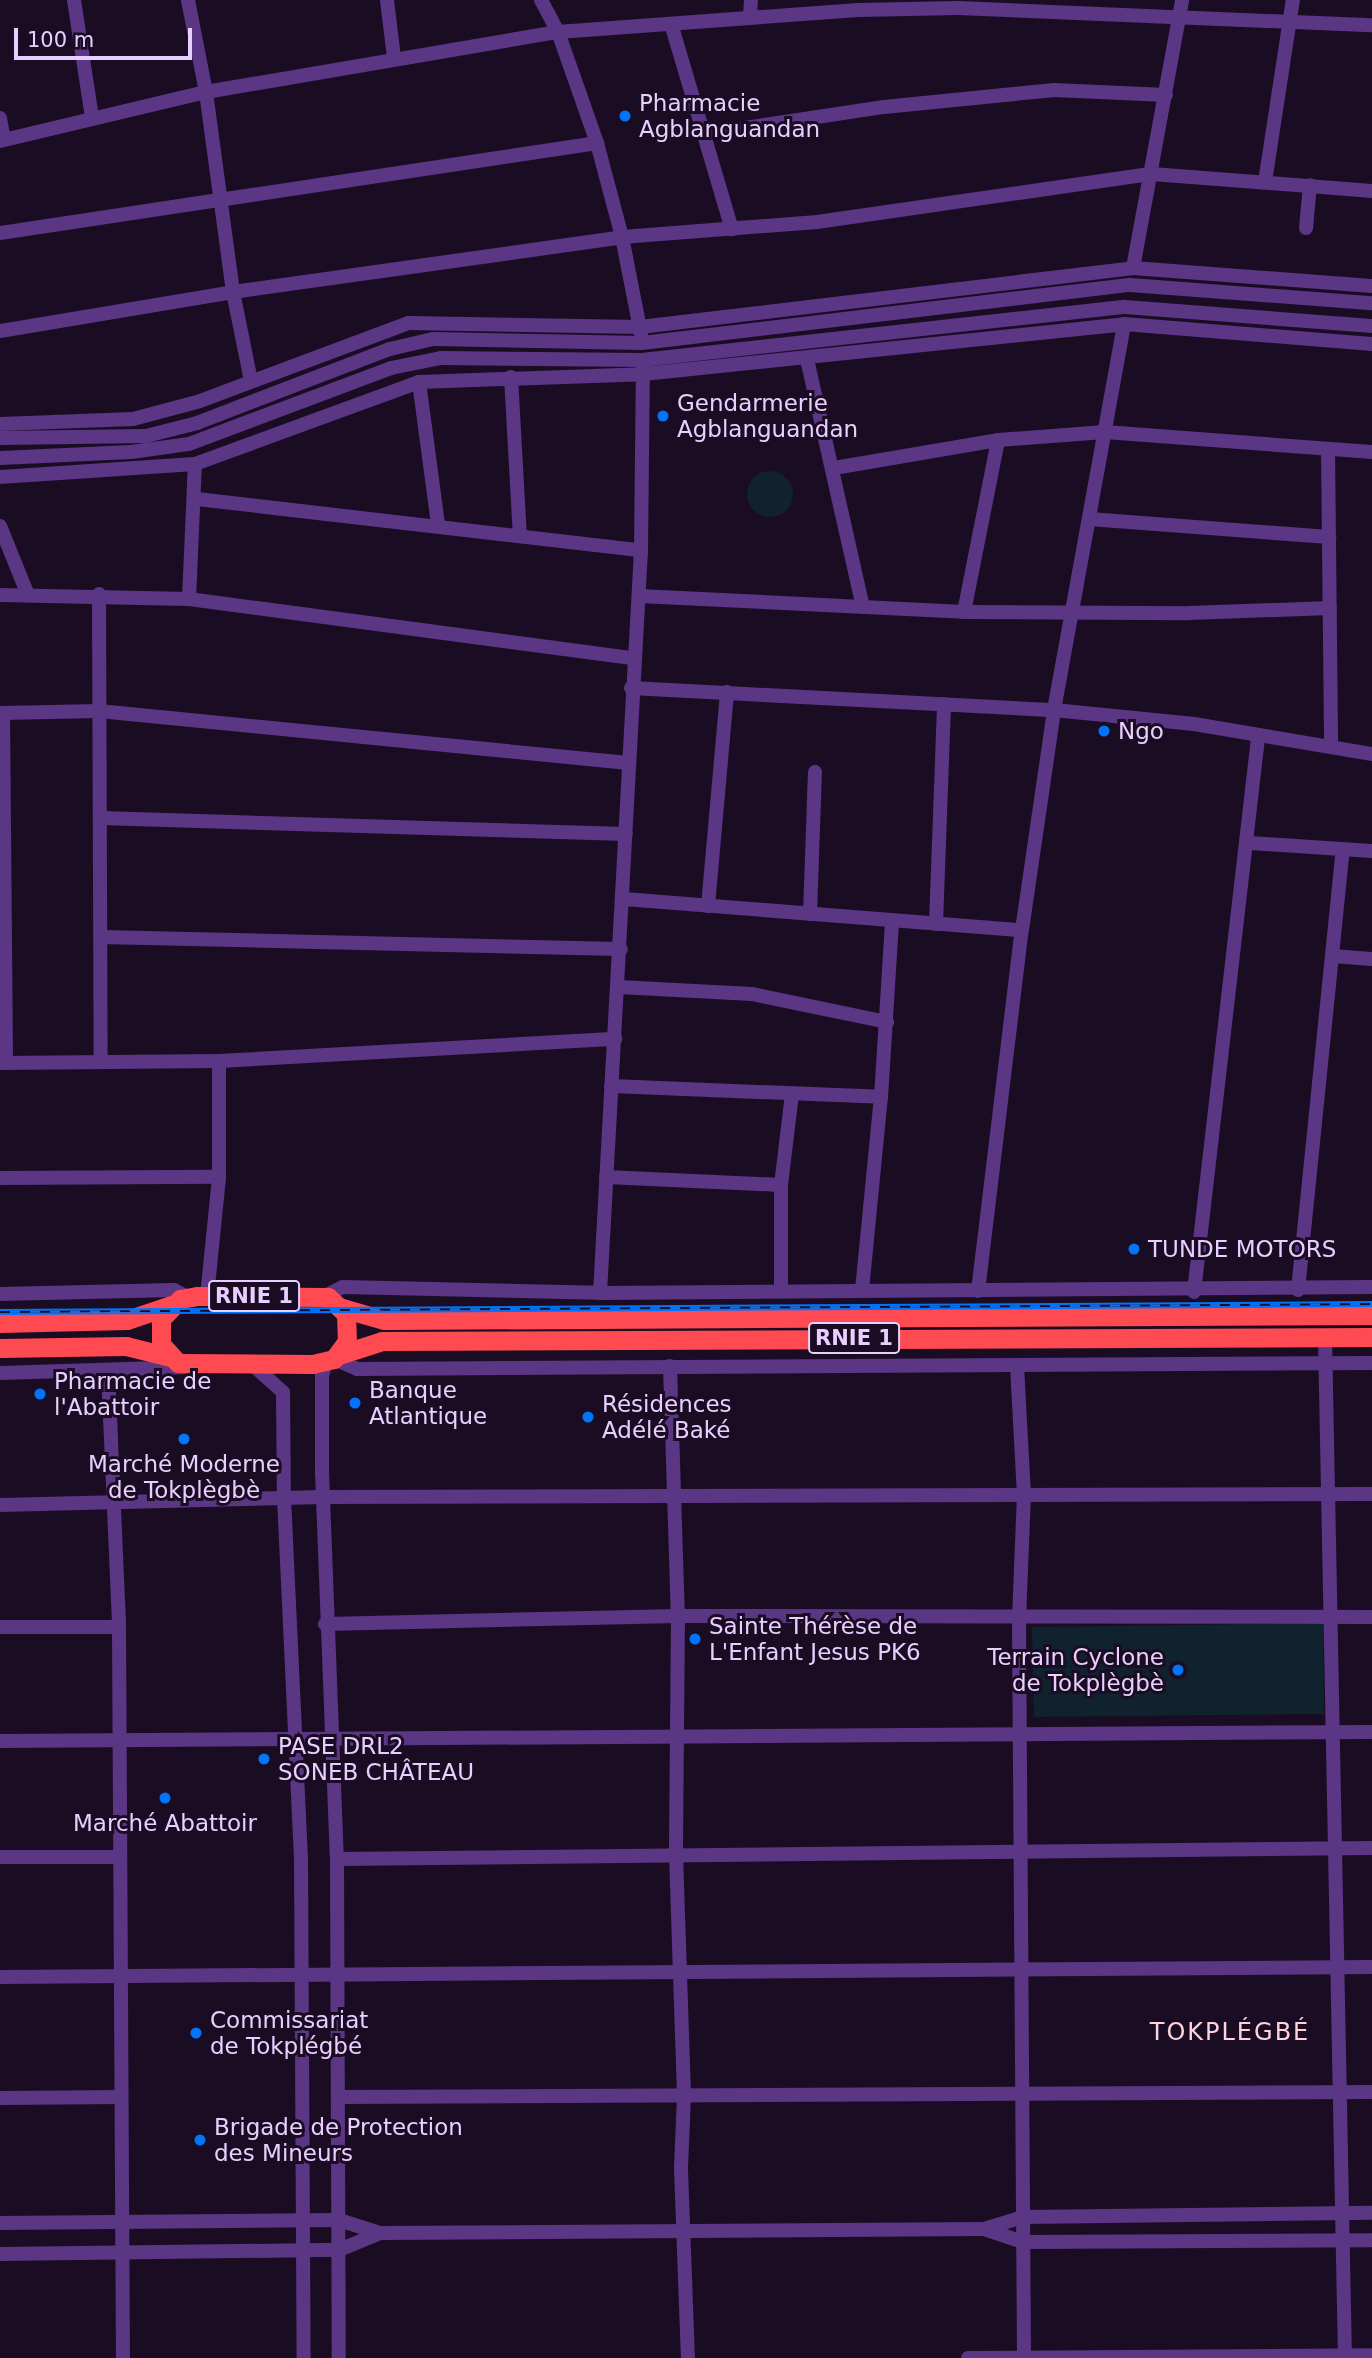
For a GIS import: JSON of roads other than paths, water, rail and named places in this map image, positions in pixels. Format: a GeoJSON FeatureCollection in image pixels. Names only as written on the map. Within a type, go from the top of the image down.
{"type":"FeatureCollection","features":[{"type":"Feature","properties":{"kind":"highway","name":"RNIE 1"},"geometry":{"type":"LineString","coordinates":[[0,1323],[128,1320],[179,1300],[207,1296],[323,1297],[342,1308],[384,1320],[1372,1315]]}},
{"type":"Feature","properties":{"kind":"highway"},"geometry":{"type":"LineString","coordinates":[[170,1357],[161,1344],[159,1329],[179,1300]]}},
{"type":"Feature","properties":{"kind":"highway"},"geometry":{"type":"LineString","coordinates":[[333,1359],[349,1333],[342,1308]]}},
{"type":"Feature","properties":{"kind":"highway","name":"RNIE 1"},"geometry":{"type":"LineString","coordinates":[[0,1348],[126,1346],[197,1365],[254,1366],[333,1359],[382,1341],[1372,1337]]}},
{"type":"Feature","properties":{"kind":"street"},"geometry":{"type":"LineString","coordinates":[[74,0],[92,118]]}},
{"type":"Feature","properties":{"kind":"street"},"geometry":{"type":"LineString","coordinates":[[188,0],[206,92],[233,292],[251,381]]}},
{"type":"Feature","properties":{"kind":"street"},"geometry":{"type":"LineString","coordinates":[[387,0],[394,58]]}},
{"type":"Feature","properties":{"kind":"street"},"geometry":{"type":"LineString","coordinates":[[541,0],[558,32],[597,143],[622,237],[642,343],[639,596],[632,658],[624,899],[600,1293]]}},
{"type":"Feature","properties":{"kind":"street"},"geometry":{"type":"LineString","coordinates":[[750,18],[751,0]]}},
{"type":"Feature","properties":{"kind":"street"},"geometry":{"type":"LineString","coordinates":[[1133,268],[1182,0]]}},
{"type":"Feature","properties":{"kind":"street"},"geometry":{"type":"LineString","coordinates":[[1265,182],[1293,0]]}},
{"type":"Feature","properties":{"kind":"street"},"geometry":{"type":"LineString","coordinates":[[0,118],[2,140],[206,92],[394,58],[558,32],[672,27],[750,18],[958,8],[1372,25]]}},
{"type":"Feature","properties":{"kind":"street"},"geometry":{"type":"LineString","coordinates":[[672,27],[732,229]]}},
{"type":"Feature","properties":{"kind":"street"},"geometry":{"type":"LineString","coordinates":[[705,134],[884,107],[1054,90],[1166,95]]}},
{"type":"Feature","properties":{"kind":"street"},"geometry":{"type":"LineString","coordinates":[[0,233],[597,143]]}},
{"type":"Feature","properties":{"kind":"street"},"geometry":{"type":"LineString","coordinates":[[0,331],[233,292],[622,237],[817,222],[1152,174],[1372,191]]}},
{"type":"Feature","properties":{"kind":"street"},"geometry":{"type":"LineString","coordinates":[[1306,228],[1310,185]]}},
{"type":"Feature","properties":{"kind":"street"},"geometry":{"type":"LineString","coordinates":[[0,424],[132,419],[200,401],[409,323],[640,327],[1133,268],[1244,274],[1372,286]]}},
{"type":"Feature","properties":{"kind":"street"},"geometry":{"type":"LineString","coordinates":[[1243,293],[1244,274]]}},
{"type":"Feature","properties":{"kind":"street"},"geometry":{"type":"LineString","coordinates":[[0,438],[146,436],[197,423],[390,349],[433,339],[642,343],[1130,285],[1372,303]]}},
{"type":"Feature","properties":{"kind":"street"},"geometry":{"type":"LineString","coordinates":[[0,458],[131,452],[189,444],[391,368],[441,358],[643,367],[1125,307],[1372,326]]}},
{"type":"Feature","properties":{"kind":"street"},"geometry":{"type":"LineString","coordinates":[[0,477],[195,464],[419,382],[807,359],[1124,324],[1372,344]]}},
{"type":"Feature","properties":{"kind":"street"},"geometry":{"type":"LineString","coordinates":[[978,1291],[1022,930],[1054,710],[1124,324]]}},
{"type":"Feature","properties":{"kind":"street"},"geometry":{"type":"LineString","coordinates":[[807,359],[834,468],[863,607]]}},
{"type":"Feature","properties":{"kind":"street"},"geometry":{"type":"LineString","coordinates":[[511,377],[520,536]]}},
{"type":"Feature","properties":{"kind":"street"},"geometry":{"type":"LineString","coordinates":[[419,382],[438,524]]}},
{"type":"Feature","properties":{"kind":"street"},"geometry":{"type":"LineString","coordinates":[[834,468],[998,440],[1105,432],[1372,452]]}},
{"type":"Feature","properties":{"kind":"street"},"geometry":{"type":"LineString","coordinates":[[964,612],[998,440]]}},
{"type":"Feature","properties":{"kind":"street"},"geometry":{"type":"LineString","coordinates":[[1328,449],[1331,747]]}},
{"type":"Feature","properties":{"kind":"street"},"geometry":{"type":"LineString","coordinates":[[189,599],[197,499],[195,464]]}},
{"type":"Feature","properties":{"kind":"street"},"geometry":{"type":"LineString","coordinates":[[197,499],[438,524],[641,550]]}},
{"type":"Feature","properties":{"kind":"street"},"geometry":{"type":"LineString","coordinates":[[1089,519],[1329,537]]}},
{"type":"Feature","properties":{"kind":"street"},"geometry":{"type":"LineString","coordinates":[[0,526],[28,595]]}},
{"type":"Feature","properties":{"kind":"street"},"geometry":{"type":"LineString","coordinates":[[99,594],[101,1062]]}},
{"type":"Feature","properties":{"kind":"street"},"geometry":{"type":"LineString","coordinates":[[0,595],[99,594],[189,599],[632,658]]}},
{"type":"Feature","properties":{"kind":"street"},"geometry":{"type":"LineString","coordinates":[[639,596],[964,612],[1072,613],[1330,608]]}},
{"type":"Feature","properties":{"kind":"street"},"geometry":{"type":"LineString","coordinates":[[631,688],[1054,710],[1194,724],[1258,738],[1372,754]]}},
{"type":"Feature","properties":{"kind":"street"},"geometry":{"type":"LineString","coordinates":[[708,906],[727,692]]}},
{"type":"Feature","properties":{"kind":"street"},"geometry":{"type":"LineString","coordinates":[[936,924],[944,704]]}},
{"type":"Feature","properties":{"kind":"street"},"geometry":{"type":"LineString","coordinates":[[615,1039],[219,1061],[3,1063],[1,713],[99,711],[628,763]]}},
{"type":"Feature","properties":{"kind":"street"},"geometry":{"type":"LineString","coordinates":[[1194,1292],[1249,843],[1258,738]]}},
{"type":"Feature","properties":{"kind":"street"},"geometry":{"type":"LineString","coordinates":[[810,914],[815,772]]}},
{"type":"Feature","properties":{"kind":"street"},"geometry":{"type":"LineString","coordinates":[[100,818],[626,834]]}},
{"type":"Feature","properties":{"kind":"street"},"geometry":{"type":"LineString","coordinates":[[1249,843],[1372,851]]}},
{"type":"Feature","properties":{"kind":"street"},"geometry":{"type":"LineString","coordinates":[[1298,1290],[1343,850]]}},
{"type":"Feature","properties":{"kind":"street"},"geometry":{"type":"LineString","coordinates":[[624,899],[1022,930]]}},
{"type":"Feature","properties":{"kind":"street"},"geometry":{"type":"LineString","coordinates":[[862,1290],[881,1097],[892,921]]}},
{"type":"Feature","properties":{"kind":"street"},"geometry":{"type":"LineString","coordinates":[[101,937],[621,949]]}},
{"type":"Feature","properties":{"kind":"street"},"geometry":{"type":"LineString","coordinates":[[1332,956],[1372,960]]}},
{"type":"Feature","properties":{"kind":"street"},"geometry":{"type":"LineString","coordinates":[[619,987],[752,994],[887,1022]]}},
{"type":"Feature","properties":{"kind":"street"},"geometry":{"type":"LineString","coordinates":[[207,1296],[219,1177],[219,1061]]}},
{"type":"Feature","properties":{"kind":"street"},"geometry":{"type":"LineString","coordinates":[[611,1086],[881,1097]]}},
{"type":"Feature","properties":{"kind":"street"},"geometry":{"type":"LineString","coordinates":[[782,1290],[781,1185],[793,1094]]}},
{"type":"Feature","properties":{"kind":"street"},"geometry":{"type":"LineString","coordinates":[[0,1178],[219,1177]]}},
{"type":"Feature","properties":{"kind":"street"},"geometry":{"type":"LineString","coordinates":[[606,1177],[781,1185]]}},
{"type":"Feature","properties":{"kind":"street"},"geometry":{"type":"LineString","coordinates":[[323,1297],[343,1287],[600,1293],[782,1290],[1194,1292],[1372,1287]]}},
{"type":"Feature","properties":{"kind":"street"},"geometry":{"type":"LineString","coordinates":[[1325,1289],[1326,1315]]}},
{"type":"Feature","properties":{"kind":"street"},"geometry":{"type":"LineString","coordinates":[[0,1294],[174,1290],[179,1300]]}},
{"type":"Feature","properties":{"kind":"street"},"geometry":{"type":"LineString","coordinates":[[1325,1338],[1345,2356]]}},
{"type":"Feature","properties":{"kind":"street"},"geometry":{"type":"LineString","coordinates":[[339,2358],[337,1859],[325,1624],[321,1383],[333,1359],[347,1368],[357,1369],[1372,1363]]}},
{"type":"Feature","properties":{"kind":"street"},"geometry":{"type":"LineString","coordinates":[[0,1373],[160,1371],[197,1365]]}},
{"type":"Feature","properties":{"kind":"street"},"geometry":{"type":"LineString","coordinates":[[254,1366],[283,1392],[284,1498],[302,1975],[304,2358]]}},
{"type":"Feature","properties":{"kind":"street"},"geometry":{"type":"LineString","coordinates":[[670,1366],[678,1616],[676,1854],[684,2096],[683,2230],[688,2358]]}},
{"type":"Feature","properties":{"kind":"street"},"geometry":{"type":"LineString","coordinates":[[1017,1366],[1024,1494],[1018,1619],[1024,2358]]}},
{"type":"Feature","properties":{"kind":"street"},"geometry":{"type":"LineString","coordinates":[[108,1371],[119,1627],[123,2358]]}},
{"type":"Feature","properties":{"kind":"street"},"geometry":{"type":"LineString","coordinates":[[0,1505],[323,1497],[1372,1494]]}},
{"type":"Feature","properties":{"kind":"street"},"geometry":{"type":"LineString","coordinates":[[325,1624],[678,1616],[1018,1619],[1372,1617]]}},
{"type":"Feature","properties":{"kind":"street"},"geometry":{"type":"LineString","coordinates":[[0,1627],[119,1627]]}},
{"type":"Feature","properties":{"kind":"street"},"geometry":{"type":"LineString","coordinates":[[0,1741],[1372,1732]]}},
{"type":"Feature","properties":{"kind":"street"},"geometry":{"type":"LineString","coordinates":[[337,1859],[1372,1848]]}},
{"type":"Feature","properties":{"kind":"street"},"geometry":{"type":"LineString","coordinates":[[0,1857],[120,1857]]}},
{"type":"Feature","properties":{"kind":"street"},"geometry":{"type":"LineString","coordinates":[[0,1977],[1372,1967]]}},
{"type":"Feature","properties":{"kind":"street"},"geometry":{"type":"LineString","coordinates":[[338,2097],[1372,2092]]}},
{"type":"Feature","properties":{"kind":"street"},"geometry":{"type":"LineString","coordinates":[[0,2098],[121,2097]]}},
{"type":"Feature","properties":{"kind":"street"},"geometry":{"type":"LineString","coordinates":[[0,2223],[339,2220],[380,2233],[984,2229],[1023,2217],[1372,2213]]}},
{"type":"Feature","properties":{"kind":"street"},"geometry":{"type":"LineString","coordinates":[[984,2229],[1023,2242],[1372,2240]]}},
{"type":"Feature","properties":{"kind":"street"},"geometry":{"type":"LineString","coordinates":[[0,2254],[303,2252],[339,2250],[380,2233]]}},
{"type":"Feature","properties":{"kind":"street"},"geometry":{"type":"LineString","coordinates":[[968,2358],[1372,2355]]}},
{"type":"Feature","properties":{"kind":"railway"},"geometry":{"type":"LineString","coordinates":[[0,1312],[1372,1304]]}},
{"type":"Feature","properties":{"kind":"place","name":"Pharmacie Agblanguandan"},"geometry":{"type":"Point","coordinates":[625,116]}},
{"type":"Feature","properties":{"kind":"place","name":"Gendarmerie Agblanguandan"},"geometry":{"type":"Point","coordinates":[663,416]}},
{"type":"Feature","properties":{"kind":"place","name":"Ngo"},"geometry":{"type":"Point","coordinates":[1104,731]}},
{"type":"Feature","properties":{"kind":"place","name":"TUNDE MOTORS"},"geometry":{"type":"Point","coordinates":[1134,1249]}},
{"type":"Feature","properties":{"kind":"place","name":"Pharmacie de l'Abattoir"},"geometry":{"type":"Point","coordinates":[40,1394]}},
{"type":"Feature","properties":{"kind":"place","name":"Banque Atlantique"},"geometry":{"type":"Point","coordinates":[355,1403]}},
{"type":"Feature","properties":{"kind":"place","name":"Résidences Adélé Baké"},"geometry":{"type":"Point","coordinates":[588,1417]}},
{"type":"Feature","properties":{"kind":"place","name":"Marché Moderne de Tokplègbè"},"geometry":{"type":"Point","coordinates":[184,1439]}},
{"type":"Feature","properties":{"kind":"place","name":"Sainte Thérèse de L'Enfant Jesus PK6"},"geometry":{"type":"Point","coordinates":[695,1639]}},
{"type":"Feature","properties":{"kind":"place","name":"Terrain Cyclone de Tokplègbè"},"geometry":{"type":"Point","coordinates":[1178,1670]}},
{"type":"Feature","properties":{"kind":"place","name":"PASE DRL2 SONEB CHÂTEAU"},"geometry":{"type":"Point","coordinates":[264,1759]}},
{"type":"Feature","properties":{"kind":"place","name":"Marché Abattoir"},"geometry":{"type":"Point","coordinates":[165,1798]}},
{"type":"Feature","properties":{"kind":"place","name":"Commissariat de Tokplégbé"},"geometry":{"type":"Point","coordinates":[196,2033]}},
{"type":"Feature","properties":{"kind":"place","name":"Brigade de Protection des Mineurs"},"geometry":{"type":"Point","coordinates":[200,2140]}},
{"type":"Feature","properties":{"kind":"district","name":"TOKPLÉGBÉ"},"geometry":{"type":"Point","coordinates":[1230,2033]}}]}
